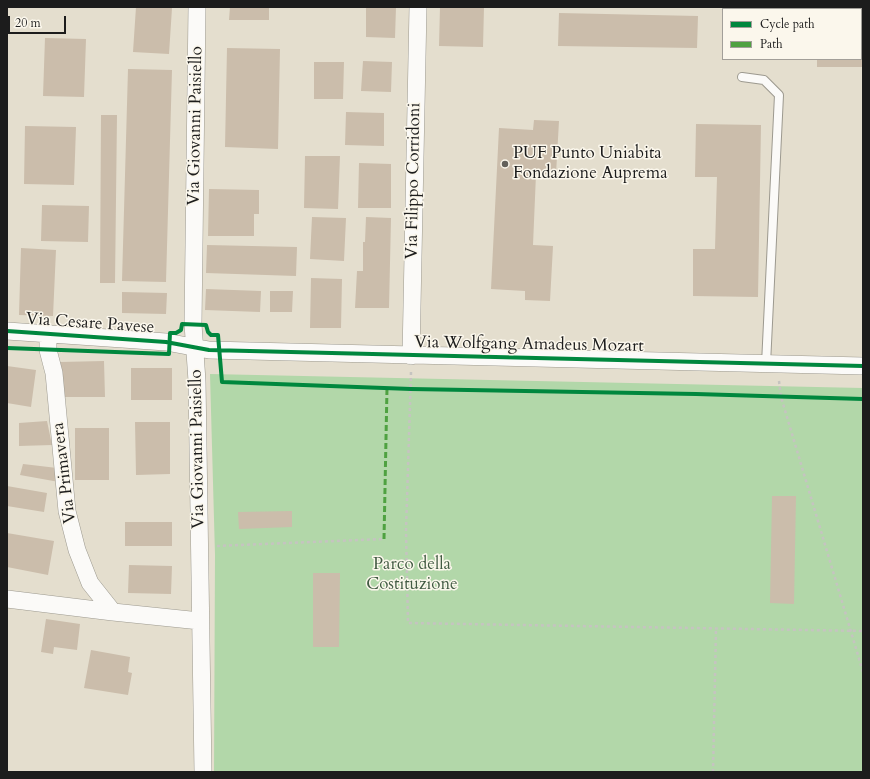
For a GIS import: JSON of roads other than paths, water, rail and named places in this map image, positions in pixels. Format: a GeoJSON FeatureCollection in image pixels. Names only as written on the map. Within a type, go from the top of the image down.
{"type":"FeatureCollection","features":[{"type":"Feature","properties":{"kind":"street","name":"Via Giovanni Paisiello"},"geometry":{"type":"LineString","coordinates":[[197,7],[193,324],[197,381],[203,772]]}},
{"type":"Feature","properties":{"kind":"street","name":"Via Filippo Corridoni"},"geometry":{"type":"LineString","coordinates":[[411,356],[418,7]]}},
{"type":"Feature","properties":{"kind":"street","name":"Via Cesare Pavese"},"geometry":{"type":"LineString","coordinates":[[7,331],[166,342],[195,348]]}},
{"type":"Feature","properties":{"kind":"street","name":"Via Primavera"},"geometry":{"type":"LineString","coordinates":[[48,333],[48,350],[54,373],[66,511],[77,550],[90,583],[113,612]]}},
{"type":"Feature","properties":{"kind":"street","name":"Via Wolfgang Amadeus Mozart"},"geometry":{"type":"LineString","coordinates":[[195,348],[209,350],[411,356],[863,366]]}},
{"type":"Feature","properties":{"kind":"street"},"geometry":{"type":"LineString","coordinates":[[7,599],[200,621]]}},
{"type":"Feature","properties":{"kind":"lane"},"geometry":{"type":"LineString","coordinates":[[742,78],[764,80],[779,95],[771,364]]}},
{"type":"Feature","properties":{"kind":"place","name":"PUF Punto Uniabita Fondazione Auprema"},"geometry":{"type":"Point","coordinates":[505,164]}},
{"type":"Feature","properties":{"kind":"park label","name":"Parco della Costituzione"},"geometry":{"type":"Point","coordinates":[412,575]}}]}
